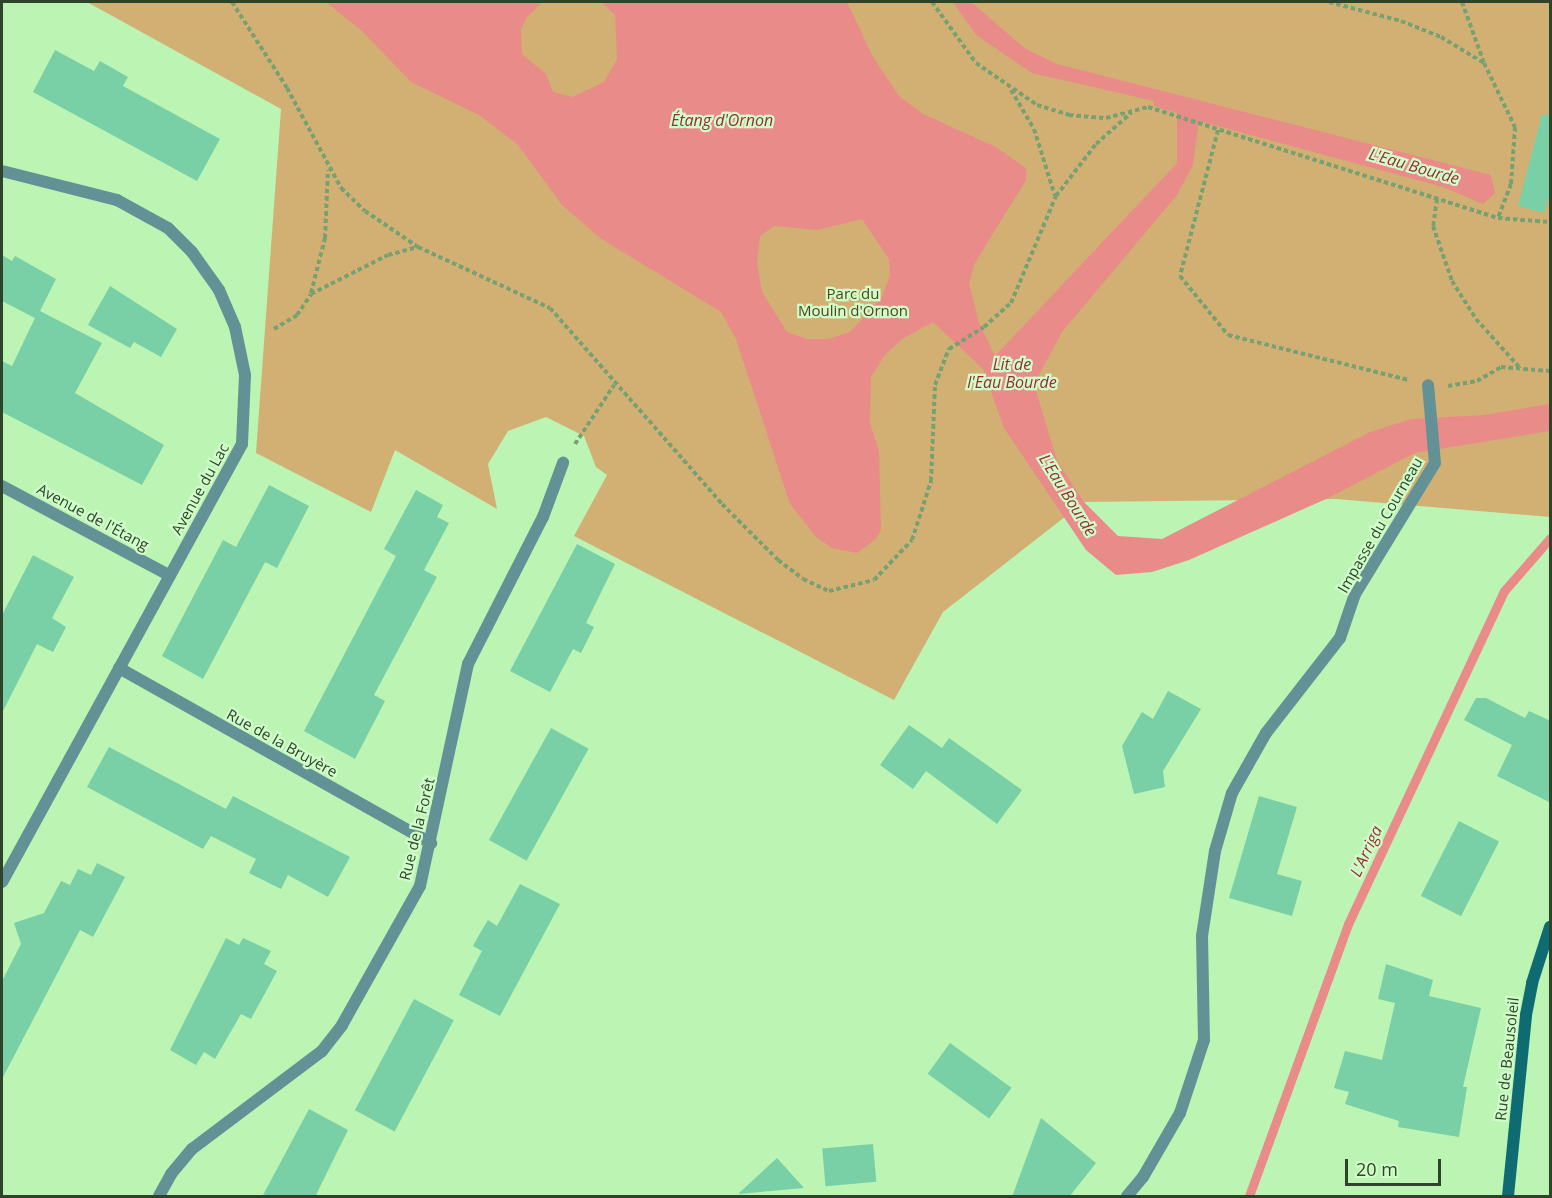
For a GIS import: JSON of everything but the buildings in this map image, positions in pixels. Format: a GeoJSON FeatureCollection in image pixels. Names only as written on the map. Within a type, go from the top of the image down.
{"type":"FeatureCollection","features":[{"type":"Feature","properties":{"kind":"street","name":"Avenue du Lac"},"geometry":{"type":"LineString","coordinates":[[2,171],[117,200],[168,228],[192,252],[219,290],[235,327],[245,375],[242,444],[2,882]]}},
{"type":"Feature","properties":{"kind":"street","name":"Impasse du Courneau"},"geometry":{"type":"LineString","coordinates":[[1126,1197],[1143,1177],[1180,1113],[1204,1040],[1202,936],[1215,851],[1232,793],[1266,733],[1340,638],[1355,594],[1435,464],[1428,385]]}},
{"type":"Feature","properties":{"kind":"street","name":"Rue de la Forêt"},"geometry":{"type":"LineString","coordinates":[[159,1197],[171,1174],[192,1149],[322,1051],[342,1025],[420,886],[468,664],[543,517],[563,463]]}},
{"type":"Feature","properties":{"kind":"street","name":"Avenue de l'Étang"},"geometry":{"type":"LineString","coordinates":[[2,486],[169,575]]}},
{"type":"Feature","properties":{"kind":"street","name":"Rue de la Bruyère"},"geometry":{"type":"LineString","coordinates":[[119,668],[431,843]]}},
{"type":"Feature","properties":{"kind":"street","name":"Rue de Beausoleil"},"geometry":{"type":"LineString","coordinates":[[1508,1197],[1526,1014],[1532,983],[1551,927]]}},
{"type":"Feature","properties":{"kind":"path"},"geometry":{"type":"LineString","coordinates":[[232,2],[287,88],[318,142],[328,169],[340,188],[365,211],[418,247],[550,308],[614,385],[661,430],[722,504],[778,560],[803,579],[829,591],[874,580],[912,540],[931,481],[935,385],[949,349],[984,327],[1011,303],[1056,196],[1096,144],[1131,113]]}},
{"type":"Feature","properties":{"kind":"path"},"geometry":{"type":"LineString","coordinates":[[932,2],[976,63],[1037,105],[1069,115],[1106,118],[1148,107],[1498,218],[1551,222]]}},
{"type":"Feature","properties":{"kind":"path"},"geometry":{"type":"LineString","coordinates":[[1329,2],[1401,21],[1441,37],[1484,63]]}},
{"type":"Feature","properties":{"kind":"path"},"geometry":{"type":"LineString","coordinates":[[1462,2],[1484,63],[1515,127],[1511,184],[1498,218]]}},
{"type":"Feature","properties":{"kind":"path"},"geometry":{"type":"LineString","coordinates":[[1010,88],[1034,129],[1056,196]]}},
{"type":"Feature","properties":{"kind":"path"},"geometry":{"type":"LineString","coordinates":[[1218,130],[1180,276],[1228,335],[1428,385],[1465,384],[1501,367],[1551,371]]}},
{"type":"Feature","properties":{"kind":"path"},"geometry":{"type":"LineString","coordinates":[[274,329],[297,315],[311,294],[325,238],[328,169]]}},
{"type":"Feature","properties":{"kind":"path"},"geometry":{"type":"LineString","coordinates":[[1437,200],[1433,226],[1452,281],[1476,319],[1519,367]]}},
{"type":"Feature","properties":{"kind":"path"},"geometry":{"type":"LineString","coordinates":[[311,294],[388,255],[418,247]]}},
{"type":"Feature","properties":{"kind":"path"},"geometry":{"type":"LineString","coordinates":[[563,463],[614,385]]}},
{"type":"Feature","properties":{"kind":"green space","name":"Parc du Moulin d'Ornon"},"geometry":{"type":"Polygon","coordinates":[[[87,2],[1550,2],[1550,517],[1336,499],[1084,502],[943,612],[894,700],[574,536],[607,475],[596,467],[584,436],[546,417],[508,431],[488,464],[497,509],[395,450],[371,512],[256,453],[281,109],[87,2]]]}},
{"type":"Feature","properties":{"kind":"water","name":"Étang d'Ornon"},"geometry":{"type":"Polygon","coordinates":[[[326,2],[543,2],[527,17],[521,29],[522,54],[546,74],[553,92],[572,97],[604,82],[617,60],[615,15],[601,2],[847,2],[873,57],[899,96],[923,114],[996,147],[1026,168],[1026,180],[975,263],[969,283],[979,323],[995,356],[1177,163],[1177,113],[1154,106],[1154,101],[1032,73],[976,35],[953,2],[971,2],[1026,49],[1057,64],[1491,175],[1495,193],[1483,204],[1443,187],[1199,121],[1193,165],[1177,195],[1062,332],[1034,384],[1057,461],[1084,502],[1118,536],[1162,539],[1370,432],[1411,419],[1484,415],[1550,404],[1550,431],[1415,453],[1326,499],[1189,560],[1152,572],[1116,575],[1086,550],[1004,428],[983,369],[933,322],[902,339],[885,355],[871,377],[870,423],[879,451],[881,530],[876,539],[857,553],[832,548],[816,537],[790,504],[736,339],[721,312],[600,238],[562,205],[517,144],[479,115],[411,82],[362,31],[326,2]],[[862,219],[817,230],[774,226],[760,236],[757,263],[762,292],[787,332],[807,339],[829,339],[850,332],[882,297],[890,275],[889,259],[862,219]]]}},
{"type":"Feature","properties":{"kind":"waterway","name":"L'Arriga"},"geometry":{"type":"LineString","coordinates":[[1249,1196],[1348,924],[1504,591],[1550,538]]}},
{"type":"Feature","properties":{"kind":"water label","name":"L'Eau Bourde"},"geometry":{"type":"Point","coordinates":[1414,166]}},
{"type":"Feature","properties":{"kind":"water label","name":"Lit de l'Eau Bourde"},"geometry":{"type":"Point","coordinates":[1012,373]}},
{"type":"Feature","properties":{"kind":"water label","name":"L'Eau Bourde"},"geometry":{"type":"Point","coordinates":[1068,495]}}]}
